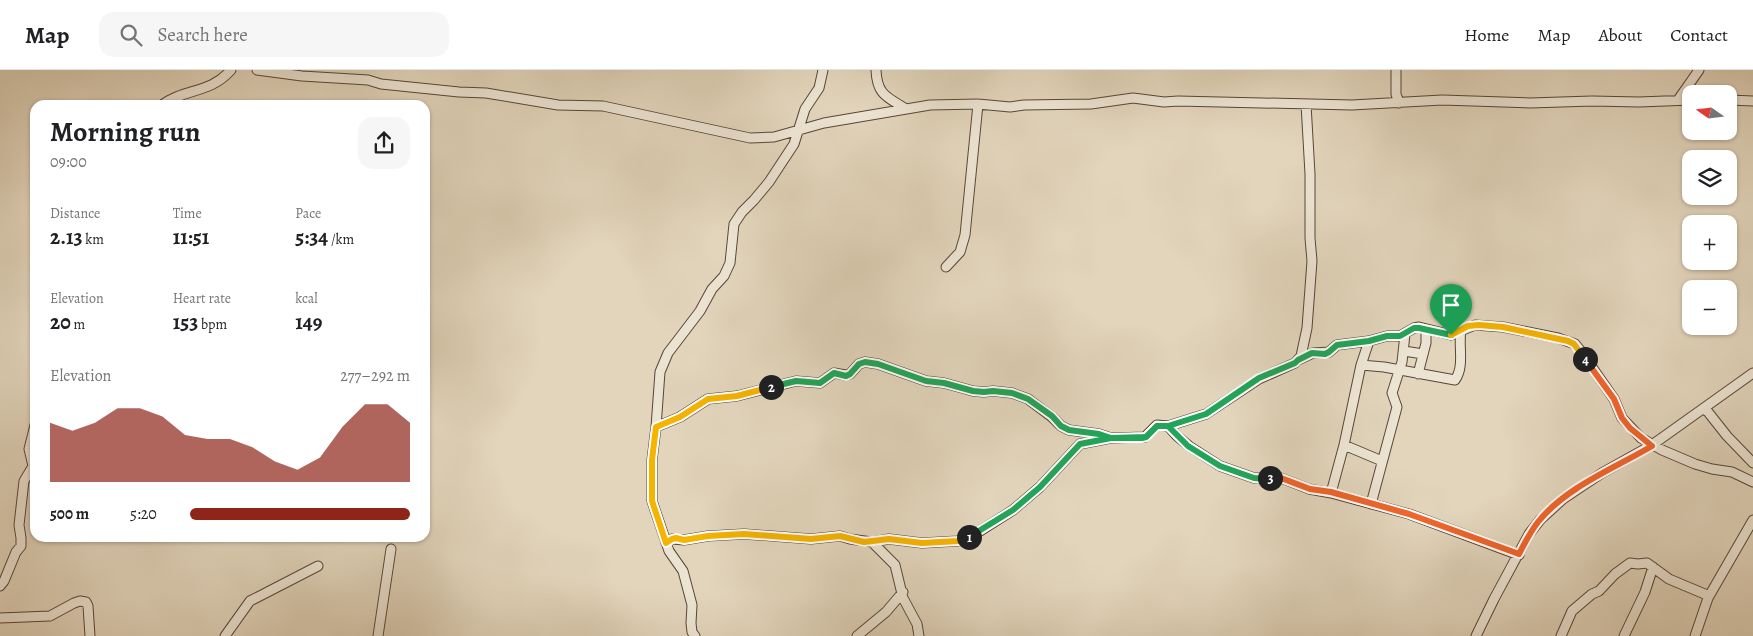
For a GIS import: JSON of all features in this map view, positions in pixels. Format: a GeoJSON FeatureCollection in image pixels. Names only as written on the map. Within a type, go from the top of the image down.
{"type":"FeatureCollection","features":[{"type":"Feature","properties":{"kind":"street"},"geometry":{"type":"LineString","coordinates":[[171,100],[205,89],[216,83],[231,70]]}},
{"type":"Feature","properties":{"kind":"street"},"geometry":{"type":"LineString","coordinates":[[257,70],[302,76],[368,80],[381,84],[459,92],[486,93],[558,105],[603,106],[750,138],[774,137],[824,122],[930,105],[978,104],[1003,107],[1091,104],[1133,98],[1164,102],[1352,105],[1442,100],[1530,103],[1682,100]]}},
{"type":"Feature","properties":{"kind":"street"},"geometry":{"type":"LineString","coordinates":[[696,636],[692,632],[692,605],[683,571],[672,556],[666,543],[652,501],[652,460],[660,372],[664,361],[700,311],[712,290],[724,276],[730,263],[734,224],[742,212],[769,182],[794,144],[800,130],[805,109],[819,88],[823,70]]}},
{"type":"Feature","properties":{"kind":"street"},"geometry":{"type":"LineString","coordinates":[[876,70],[878,86],[883,94],[906,109]]}},
{"type":"Feature","properties":{"kind":"street"},"geometry":{"type":"LineString","coordinates":[[1396,70],[1396,94],[1399,103]]}},
{"type":"Feature","properties":{"kind":"street"},"geometry":{"type":"LineString","coordinates":[[1678,100],[1699,70]]}},
{"type":"Feature","properties":{"kind":"street"},"geometry":{"type":"LineString","coordinates":[[1738,100],[1753,101]]}},
{"type":"Feature","properties":{"kind":"street"},"geometry":{"type":"LineString","coordinates":[[946,268],[960,252],[964,235],[978,104]]}},
{"type":"Feature","properties":{"kind":"street"},"geometry":{"type":"LineString","coordinates":[[1298,360],[1301,356],[1307,328],[1312,261],[1306,104]]}},
{"type":"Feature","properties":{"kind":"street"},"geometry":{"type":"LineString","coordinates":[[666,543],[676,538],[684,540],[708,536],[744,534],[811,539],[840,536],[872,542],[889,539],[922,543],[958,541],[1013,510],[1040,487],[1080,444],[1111,438],[1146,437],[1157,426],[1168,426],[1206,414],[1259,378],[1295,363],[1312,353],[1325,354],[1337,345],[1369,341],[1387,336],[1400,336],[1414,328],[1451,335],[1475,325],[1503,327],[1558,338],[1574,344],[1608,390],[1622,418],[1630,428],[1652,446],[1695,464],[1732,472],[1753,482]]}},
{"type":"Feature","properties":{"kind":"street"},"geometry":{"type":"LineString","coordinates":[[1418,374],[1426,343],[1426,329]]}},
{"type":"Feature","properties":{"kind":"street"},"geometry":{"type":"LineString","coordinates":[[1361,365],[1377,366],[1451,381],[1457,379],[1460,366],[1459,343],[1462,330]]}},
{"type":"Feature","properties":{"kind":"street"},"geometry":{"type":"LineString","coordinates":[[1372,504],[1397,407],[1392,393],[1400,371],[1405,334]]}},
{"type":"Feature","properties":{"kind":"street"},"geometry":{"type":"LineString","coordinates":[[1331,492],[1344,446],[1361,365],[1369,341]]}},
{"type":"Feature","properties":{"kind":"street"},"geometry":{"type":"LineString","coordinates":[[1404,351],[1423,354]]}},
{"type":"Feature","properties":{"kind":"street"},"geometry":{"type":"LineString","coordinates":[[656,427],[680,417],[708,399],[737,396],[796,381],[820,383],[834,373],[846,376],[859,364],[865,362],[878,364],[926,381],[944,383],[973,391],[993,391],[1022,396],[1069,430],[1099,434],[1111,438]]}},
{"type":"Feature","properties":{"kind":"street"},"geometry":{"type":"LineString","coordinates":[[1476,636],[1529,534],[1540,520],[1563,498],[1602,473],[1652,446],[1753,373]]}},
{"type":"Feature","properties":{"kind":"street"},"geometry":{"type":"LineString","coordinates":[[1703,409],[1708,412],[1734,444],[1753,463]]}},
{"type":"Feature","properties":{"kind":"street"},"geometry":{"type":"LineString","coordinates":[[1168,426],[1188,446],[1220,466],[1254,478],[1281,478],[1310,489],[1331,492],[1424,518],[1519,554]]}},
{"type":"Feature","properties":{"kind":"street"},"geometry":{"type":"LineString","coordinates":[[1344,446],[1382,461]]}},
{"type":"Feature","properties":{"kind":"street"},"geometry":{"type":"LineString","coordinates":[[0,586],[22,542],[19,525],[22,498],[24,481],[30,471]]}},
{"type":"Feature","properties":{"kind":"street"},"geometry":{"type":"LineString","coordinates":[[1695,636],[1708,598],[1753,520]]}},
{"type":"Feature","properties":{"kind":"street"},"geometry":{"type":"LineString","coordinates":[[872,542],[895,565],[903,598],[917,624],[919,636]]}},
{"type":"Feature","properties":{"kind":"street"},"geometry":{"type":"LineString","coordinates":[[378,636],[391,549]]}},
{"type":"Feature","properties":{"kind":"street"},"geometry":{"type":"LineString","coordinates":[[1561,636],[1572,612],[1630,563],[1647,562],[1664,576],[1707,595],[1708,598]]}},
{"type":"Feature","properties":{"kind":"street"},"geometry":{"type":"LineString","coordinates":[[226,636],[250,601],[318,566]]}},
{"type":"Feature","properties":{"kind":"street"},"geometry":{"type":"LineString","coordinates":[[1624,636],[1645,592],[1653,567]]}},
{"type":"Feature","properties":{"kind":"street"},"geometry":{"type":"LineString","coordinates":[[857,636],[886,612],[903,592]]}},
{"type":"Feature","properties":{"kind":"street"},"geometry":{"type":"LineString","coordinates":[[0,618],[50,616],[74,603],[86,602],[88,606],[90,636]]}},
{"type":"Feature","properties":{"kind":"route"},"geometry":{"type":"LineString","coordinates":[[1451,335],[1414,328],[1400,336],[1387,336],[1369,341],[1337,345],[1325,354],[1312,353],[1295,363],[1259,378],[1206,414],[1168,426],[1157,426],[1153,428],[1146,437],[1142,438],[1135,439],[1111,438],[1080,444],[1040,487],[1013,510],[980,531],[958,541],[922,543],[889,539],[864,542],[840,536],[811,539],[744,534],[708,536],[684,540],[676,538],[666,543],[660,522],[654,511],[651,466],[656,427],[680,417],[708,399],[763,391],[778,384],[796,381],[820,383],[834,373],[846,376],[854,371],[862,362],[878,364],[926,381],[944,383],[973,391],[993,391],[1022,396],[1069,430],[1099,434],[1111,438],[1121,438],[1135,439],[1146,437],[1157,426],[1161,425],[1168,426],[1188,446],[1220,466],[1236,472],[1254,478],[1281,478],[1310,489],[1331,492],[1424,518],[1519,554],[1529,534],[1540,520],[1563,498],[1602,473],[1652,446],[1630,428],[1622,418],[1614,399],[1574,344],[1550,336],[1485,325],[1468,326],[1451,335]]}}]}
